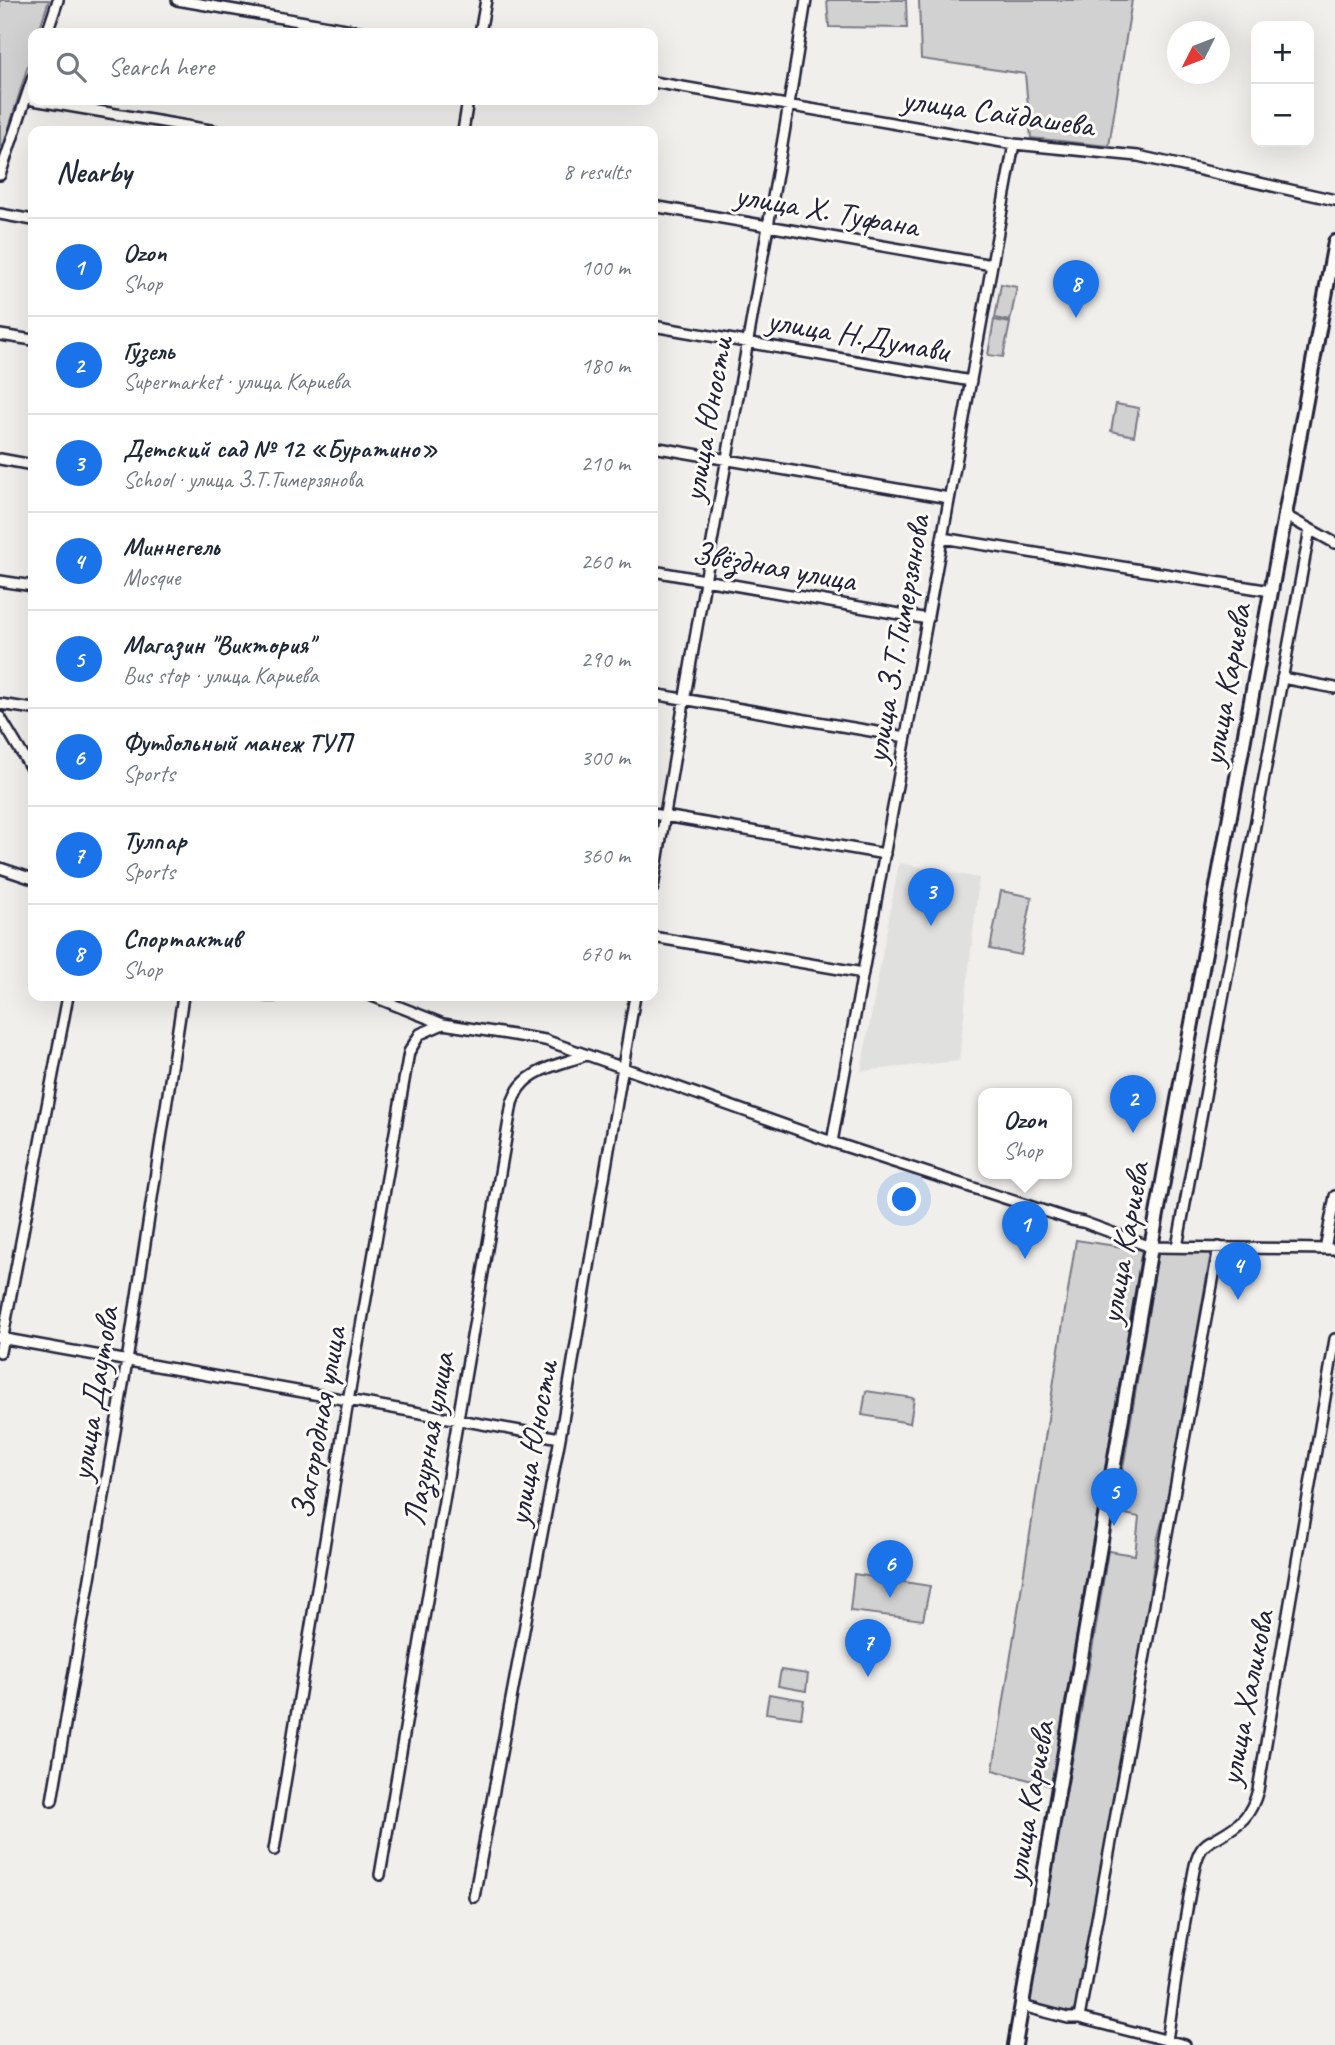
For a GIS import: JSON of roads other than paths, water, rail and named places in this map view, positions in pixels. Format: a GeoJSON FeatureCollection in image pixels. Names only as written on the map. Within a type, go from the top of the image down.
{"type":"FeatureCollection","features":[{"type":"Feature","properties":{"kind":"main road","name":"улица Кариева"},"geometry":{"type":"LineString","coordinates":[[1015,2045],[1152,1247],[1335,242]]}},
{"type":"Feature","properties":{"kind":"street"},"geometry":{"type":"LineString","coordinates":[[49,28],[58,0]]}},
{"type":"Feature","properties":{"kind":"street"},"geometry":{"type":"LineString","coordinates":[[177,0],[340,28]]}},
{"type":"Feature","properties":{"kind":"street"},"geometry":{"type":"LineString","coordinates":[[481,28],[486,0]]}},
{"type":"Feature","properties":{"kind":"street","name":"улица Юности"},"geometry":{"type":"LineString","coordinates":[[658,855],[806,0]]}},
{"type":"Feature","properties":{"kind":"street","name":"улица Сайдашева"},"geometry":{"type":"LineString","coordinates":[[658,83],[1014,144],[1138,156],[1335,200]]}},
{"type":"Feature","properties":{"kind":"street"},"geometry":{"type":"LineString","coordinates":[[0,176],[29,105]]}},
{"type":"Feature","properties":{"kind":"street"},"geometry":{"type":"LineString","coordinates":[[66,105],[187,126]]}},
{"type":"Feature","properties":{"kind":"street"},"geometry":{"type":"LineString","coordinates":[[464,126],[467,105]]}},
{"type":"Feature","properties":{"kind":"street","name":"улица З.Т.Тимерзянова"},"geometry":{"type":"LineString","coordinates":[[832,1142],[1014,144]]}},
{"type":"Feature","properties":{"kind":"street","name":"улица Х. Туфана"},"geometry":{"type":"LineString","coordinates":[[658,207],[992,265]]}},
{"type":"Feature","properties":{"kind":"street"},"geometry":{"type":"LineString","coordinates":[[0,214],[28,219]]}},
{"type":"Feature","properties":{"kind":"street","name":"улица Н.Думави"},"geometry":{"type":"LineString","coordinates":[[658,327],[971,381]]}},
{"type":"Feature","properties":{"kind":"street"},"geometry":{"type":"LineString","coordinates":[[0,335],[28,339]]}},
{"type":"Feature","properties":{"kind":"street"},"geometry":{"type":"LineString","coordinates":[[658,448],[949,498]]}},
{"type":"Feature","properties":{"kind":"street"},"geometry":{"type":"LineString","coordinates":[[0,459],[28,463]]}},
{"type":"Feature","properties":{"kind":"street"},"geometry":{"type":"LineString","coordinates":[[1286,516],[1335,543]]}},
{"type":"Feature","properties":{"kind":"street"},"geometry":{"type":"LineString","coordinates":[[1177,1247],[1310,529]]}},
{"type":"Feature","properties":{"kind":"street"},"geometry":{"type":"LineString","coordinates":[[942,538],[1271,591]]}},
{"type":"Feature","properties":{"kind":"street","name":"Звёздная улица"},"geometry":{"type":"LineString","coordinates":[[658,572],[928,619]]}},
{"type":"Feature","properties":{"kind":"street"},"geometry":{"type":"LineString","coordinates":[[0,581],[28,585]]}},
{"type":"Feature","properties":{"kind":"street"},"geometry":{"type":"LineString","coordinates":[[1282,678],[1335,688]]}},
{"type":"Feature","properties":{"kind":"street"},"geometry":{"type":"LineString","coordinates":[[658,695],[906,737]]}},
{"type":"Feature","properties":{"kind":"street"},"geometry":{"type":"LineString","coordinates":[[0,704],[28,708]]}},
{"type":"Feature","properties":{"kind":"street"},"geometry":{"type":"LineString","coordinates":[[0,717],[28,764]]}},
{"type":"Feature","properties":{"kind":"street"},"geometry":{"type":"LineString","coordinates":[[658,815],[885,854]]}},
{"type":"Feature","properties":{"kind":"street"},"geometry":{"type":"LineString","coordinates":[[0,868],[28,877]]}},
{"type":"Feature","properties":{"kind":"street"},"geometry":{"type":"LineString","coordinates":[[658,938],[863,973]]}},
{"type":"Feature","properties":{"kind":"street"},"geometry":{"type":"LineString","coordinates":[[0,1352],[67,1001]]}},
{"type":"Feature","properties":{"kind":"street","name":"улица Даутова"},"geometry":{"type":"LineString","coordinates":[[52,1801],[127,1361],[182,1001]]}},
{"type":"Feature","properties":{"kind":"street"},"geometry":{"type":"LineString","coordinates":[[385,1001],[443,1024],[545,1040],[832,1142],[1083,1222],[1152,1247],[1330,1249],[1335,1196]]}},
{"type":"Feature","properties":{"kind":"street","name":"улица Юности"},"geometry":{"type":"LineString","coordinates":[[474,1897],[561,1438],[634,1001]]}},
{"type":"Feature","properties":{"kind":"street","name":"Загородная улица"},"geometry":{"type":"LineString","coordinates":[[274,1850],[408,1052],[420,1034],[443,1024]]}},
{"type":"Feature","properties":{"kind":"street","name":"Лазурная улица"},"geometry":{"type":"LineString","coordinates":[[380,1875],[512,1103],[519,1088],[529,1078],[586,1055]]}},
{"type":"Feature","properties":{"kind":"street"},"geometry":{"type":"LineString","coordinates":[[1079,2018],[1219,1247]]}},
{"type":"Feature","properties":{"kind":"street"},"geometry":{"type":"LineString","coordinates":[[1,1339],[561,1438]]}},
{"type":"Feature","properties":{"kind":"street","name":"улица Халикова"},"geometry":{"type":"LineString","coordinates":[[1167,2041],[1184,1923],[1197,1859],[1208,1842],[1241,1823],[1255,1803],[1335,1339]]}},
{"type":"Feature","properties":{"kind":"street"},"geometry":{"type":"LineString","coordinates":[[1022,2006],[1185,2045]]}},
{"type":"Feature","properties":{"kind":"place","name":"Спортактив"},"geometry":{"type":"Point","coordinates":[1076,318]}},
{"type":"Feature","properties":{"kind":"place","name":"Детский сад № 12 «Буратино»"},"geometry":{"type":"Point","coordinates":[931,926]}},
{"type":"Feature","properties":{"kind":"place","name":"Гузель"},"geometry":{"type":"Point","coordinates":[1133,1133]}},
{"type":"Feature","properties":{"kind":"place","name":"Ozon"},"geometry":{"type":"Point","coordinates":[1025,1259]}},
{"type":"Feature","properties":{"kind":"place","name":"Миннегель"},"geometry":{"type":"Point","coordinates":[1238,1300]}},
{"type":"Feature","properties":{"kind":"place","name":"Магазин \"Виктория\""},"geometry":{"type":"Point","coordinates":[1114,1526]}},
{"type":"Feature","properties":{"kind":"place","name":"Футбольный манеж ТУП"},"geometry":{"type":"Point","coordinates":[890,1598]}},
{"type":"Feature","properties":{"kind":"place","name":"Тулпар"},"geometry":{"type":"Point","coordinates":[868,1677]}}]}
